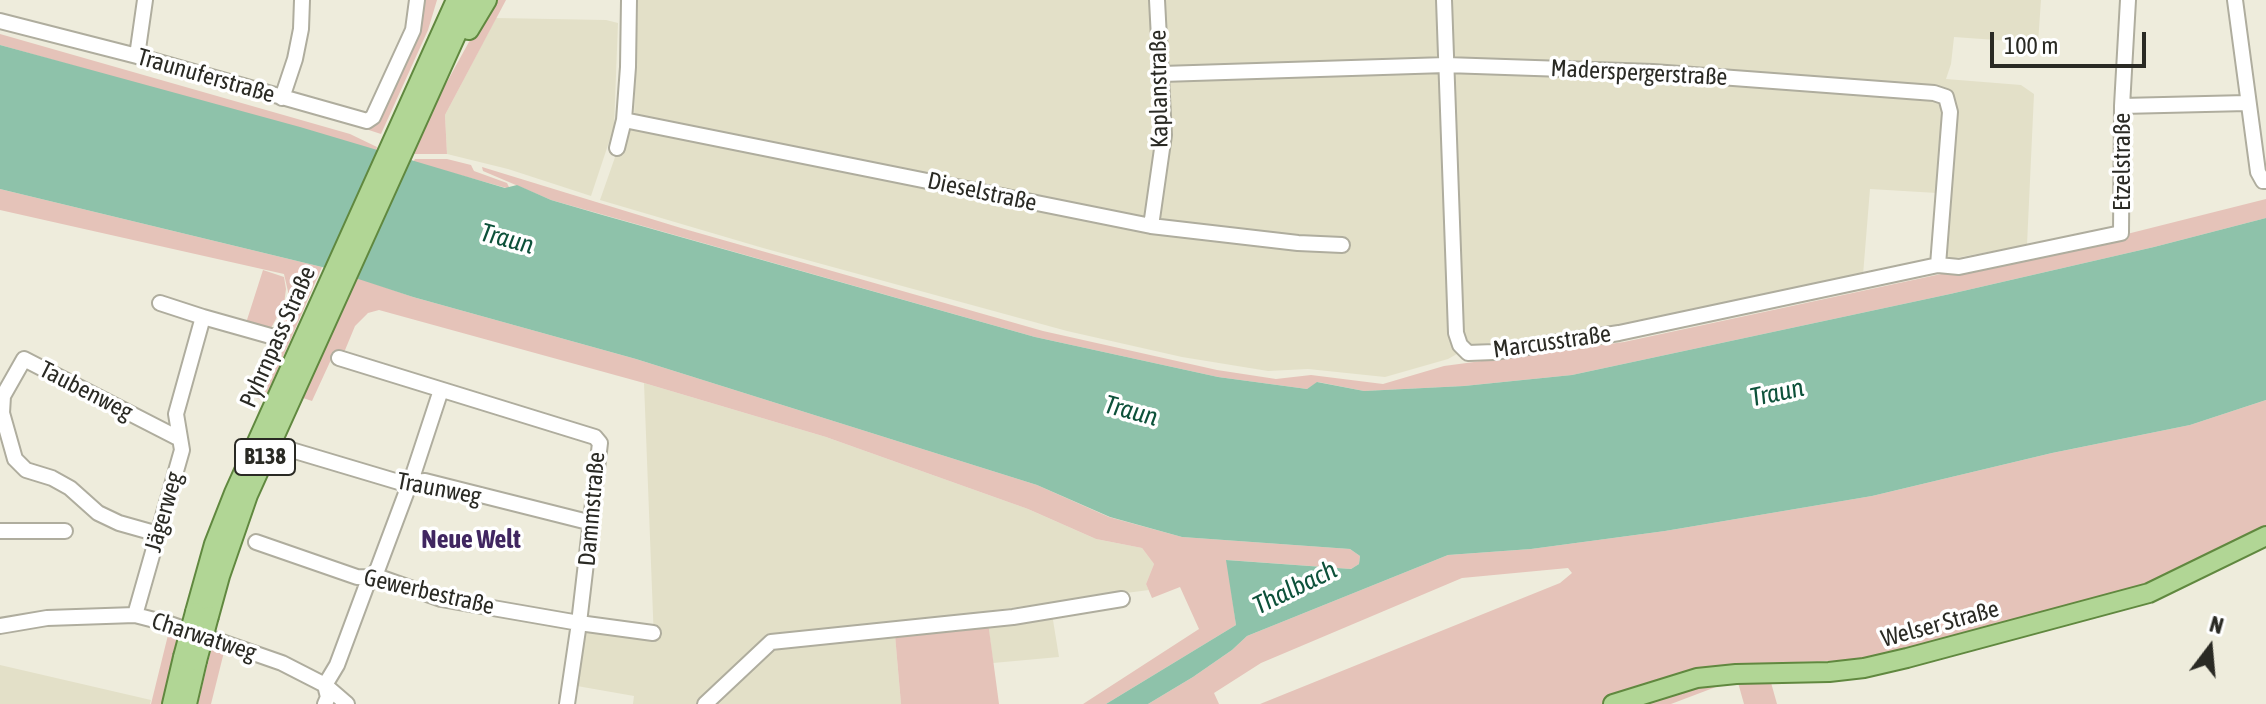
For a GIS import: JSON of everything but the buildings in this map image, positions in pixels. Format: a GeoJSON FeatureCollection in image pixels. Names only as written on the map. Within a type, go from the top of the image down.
{"type":"FeatureCollection","features":[{"type":"Feature","properties":{"kind":"main road"},"geometry":{"type":"LineString","coordinates":[[441,33],[445,0]]}},
{"type":"Feature","properties":{"kind":"main road","name":"Pyhrnpass Straße"},"geometry":{"type":"LineString","coordinates":[[172,704],[190,659],[202,614],[214,544],[234,493],[328,302],[406,130],[456,0]]}},
{"type":"Feature","properties":{"kind":"main road","name":"Pyhrnpass Straße"},"geometry":{"type":"LineString","coordinates":[[406,130],[425,104],[472,0]]}},
{"type":"Feature","properties":{"kind":"main road"},"geometry":{"type":"LineString","coordinates":[[425,104],[487,0]]}},
{"type":"Feature","properties":{"kind":"main road","name":"Welser Straße"},"geometry":{"type":"LineString","coordinates":[[1613,704],[1697,678],[1829,672],[1907,658],[2149,593],[2266,536]]}},
{"type":"Feature","properties":{"kind":"main road","name":"Pyhrnpass Straße"},"geometry":{"type":"LineString","coordinates":[[187,704],[190,659]]}},
{"type":"Feature","properties":{"kind":"street"},"geometry":{"type":"LineString","coordinates":[[137,56],[145,0]]}},
{"type":"Feature","properties":{"kind":"street"},"geometry":{"type":"LineString","coordinates":[[282,98],[295,59],[301,29],[302,0]]}},
{"type":"Feature","properties":{"kind":"street","name":"Traunuferstraße"},"geometry":{"type":"LineString","coordinates":[[0,21],[367,121],[373,117],[413,30],[417,0]]}},
{"type":"Feature","properties":{"kind":"street"},"geometry":{"type":"LineString","coordinates":[[617,148],[624,120],[629,0]]}},
{"type":"Feature","properties":{"kind":"street","name":"Kaplanstraße"},"geometry":{"type":"LineString","coordinates":[[1151,226],[1164,135],[1157,0]]}},
{"type":"Feature","properties":{"kind":"street","name":"Marcusstraße"},"geometry":{"type":"LineString","coordinates":[[1444,0],[1446,242],[1456,333],[1460,345],[1468,353],[1494,352],[1619,333],[1938,265]]}},
{"type":"Feature","properties":{"kind":"street","name":"Etzelstraße"},"geometry":{"type":"LineString","coordinates":[[1938,265],[1959,267],[2121,233],[2122,106],[2128,0]]}},
{"type":"Feature","properties":{"kind":"street"},"geometry":{"type":"LineString","coordinates":[[2235,0],[2258,172],[2266,181]]}},
{"type":"Feature","properties":{"kind":"street","name":"Maderspergerstraße"},"geometry":{"type":"LineString","coordinates":[[1162,74],[1446,65],[1653,72],[1920,91],[1946,97],[1950,112],[1938,265]]}},
{"type":"Feature","properties":{"kind":"street"},"geometry":{"type":"LineString","coordinates":[[2122,106],[2247,103]]}},
{"type":"Feature","properties":{"kind":"street","name":"Dieselstraße"},"geometry":{"type":"LineString","coordinates":[[624,120],[1151,226],[1342,245]]}},
{"type":"Feature","properties":{"kind":"street"},"geometry":{"type":"LineString","coordinates":[[160,303],[274,337]]}},
{"type":"Feature","properties":{"kind":"street","name":"Jägerweg"},"geometry":{"type":"LineString","coordinates":[[135,615],[182,450],[176,414],[203,317]]}},
{"type":"Feature","properties":{"kind":"street","name":"Dammstraße"},"geometry":{"type":"LineString","coordinates":[[339,358],[595,437],[600,443],[567,704]]}},
{"type":"Feature","properties":{"kind":"street","name":"Taubenweg"},"geometry":{"type":"LineString","coordinates":[[158,534],[119,523],[98,513],[70,488],[52,478],[26,470],[15,459],[2,413],[3,396],[24,359],[178,438]]}},
{"type":"Feature","properties":{"kind":"street"},"geometry":{"type":"LineString","coordinates":[[325,704],[328,697],[325,685],[337,665],[411,482],[441,390]]}},
{"type":"Feature","properties":{"kind":"street","name":"Traunweg"},"geometry":{"type":"LineString","coordinates":[[288,449],[402,483],[425,481],[592,523]]}},
{"type":"Feature","properties":{"kind":"street"},"geometry":{"type":"LineString","coordinates":[[0,531],[65,531]]}},
{"type":"Feature","properties":{"kind":"street","name":"Gewerbestraße"},"geometry":{"type":"LineString","coordinates":[[256,542],[357,577],[382,578],[441,599],[653,633]]}},
{"type":"Feature","properties":{"kind":"street"},"geometry":{"type":"LineString","coordinates":[[705,704],[771,642],[1013,617],[1122,599]]}},
{"type":"Feature","properties":{"kind":"street","name":"Charwatweg"},"geometry":{"type":"LineString","coordinates":[[0,626],[47,618],[135,615],[282,663],[325,685],[347,704]]}},
{"type":"Feature","properties":{"kind":"shaded area"},"geometry":{"type":"Polygon","coordinates":[[[423,0],[437,0],[428,30],[381,134],[326,116],[370,118],[423,0]]]}},
{"type":"Feature","properties":{"kind":"shaded area"},"geometry":{"type":"Polygon","coordinates":[[[492,0],[506,0],[445,115],[447,154],[411,154],[431,111],[492,0]]]}},
{"type":"Feature","properties":{"kind":"shaded area"},"geometry":{"type":"Polygon","coordinates":[[[638,0],[1153,0],[1159,109],[1155,160],[1144,218],[634,117],[638,0]]]}},
{"type":"Feature","properties":{"kind":"shaded area"},"geometry":{"type":"Polygon","coordinates":[[[1165,0],[2041,0],[2038,43],[1954,37],[1946,79],[2021,85],[2034,94],[2027,245],[1933,262],[1937,193],[1870,189],[1863,275],[1706,310],[1594,330],[1473,345],[1448,359],[1385,377],[1308,369],[1268,371],[1182,357],[1067,331],[600,200],[627,123],[1155,232],[1168,150],[1165,0]]]}},
{"type":"Feature","properties":{"kind":"shaded area"},"geometry":{"type":"Polygon","coordinates":[[[496,18],[606,20],[618,23],[614,127],[591,196],[508,169],[447,154],[445,115],[496,18]]]}},
{"type":"Feature","properties":{"kind":"shaded area"},"geometry":{"type":"Polygon","coordinates":[[[0,34],[350,134],[377,147],[376,151],[0,45],[0,34]]]}},
{"type":"Feature","properties":{"kind":"shaded area"},"geometry":{"type":"Polygon","coordinates":[[[415,159],[447,159],[471,165],[474,171],[507,183],[510,189],[413,162],[415,159]]]}},
{"type":"Feature","properties":{"kind":"shaded area"},"geometry":{"type":"Polygon","coordinates":[[[482,167],[681,228],[1043,331],[1217,370],[1276,379],[1311,375],[1383,384],[1444,366],[1624,342],[2123,235],[2266,199],[2266,218],[1950,294],[1572,375],[1464,386],[1364,391],[1318,382],[1307,389],[1218,377],[1035,337],[551,200],[483,171],[482,167]]]}},
{"type":"Feature","properties":{"kind":"shaded area"},"geometry":{"type":"Polygon","coordinates":[[[0,189],[322,267],[264,401],[251,396],[273,335],[290,300],[284,274],[0,210],[0,189]]]}},
{"type":"Feature","properties":{"kind":"shaded area"},"geometry":{"type":"Polygon","coordinates":[[[263,270],[284,277],[286,289],[284,304],[270,330],[246,323],[263,270]]]}},
{"type":"Feature","properties":{"kind":"shaded area"},"geometry":{"type":"Polygon","coordinates":[[[355,277],[413,297],[636,359],[1037,485],[1109,517],[1182,537],[1350,549],[1360,556],[1359,564],[1351,569],[1227,560],[1236,625],[1106,704],[1083,704],[1199,629],[1180,587],[1152,598],[1146,584],[1154,564],[1142,548],[1096,539],[1028,509],[826,437],[379,310],[368,313],[355,326],[343,355],[335,351],[312,401],[300,397],[355,277]]]}},
{"type":"Feature","properties":{"kind":"shaded area"},"geometry":{"type":"Polygon","coordinates":[[[644,383],[826,437],[1028,509],[1096,539],[1142,548],[1154,564],[1146,584],[1149,590],[894,623],[901,704],[633,704],[634,696],[577,686],[587,629],[654,641],[644,383]]]}},
{"type":"Feature","properties":{"kind":"shaded area"},"geometry":{"type":"Polygon","coordinates":[[[2266,400],[2266,530],[2156,582],[1910,649],[1852,660],[1742,664],[1738,679],[1770,679],[1777,704],[1744,704],[1737,679],[1671,704],[1260,704],[1560,583],[1572,573],[1568,568],[1462,578],[1261,663],[1214,693],[1219,704],[1148,704],[1193,677],[1247,636],[1448,555],[1531,549],[1665,531],[1872,496],[2052,453],[2190,425],[2266,400]]]}},
{"type":"Feature","properties":{"kind":"shaded area"},"geometry":{"type":"Polygon","coordinates":[[[1052,614],[1059,657],[993,663],[988,622],[1052,614]]]}},
{"type":"Feature","properties":{"kind":"shaded area"},"geometry":{"type":"Polygon","coordinates":[[[988,622],[999,704],[901,704],[895,635],[988,622]]]}},
{"type":"Feature","properties":{"kind":"shaded area"},"geometry":{"type":"Polygon","coordinates":[[[169,631],[181,635],[164,704],[151,704],[169,631]]]}},
{"type":"Feature","properties":{"kind":"shaded area"},"geometry":{"type":"Polygon","coordinates":[[[212,646],[224,652],[211,704],[198,704],[212,646]]]}},
{"type":"Feature","properties":{"kind":"shaded area"},"geometry":{"type":"Polygon","coordinates":[[[0,665],[151,700],[150,704],[0,704],[0,665]]]}},
{"type":"Feature","properties":{"kind":"water"},"geometry":{"type":"Polygon","coordinates":[[[0,45],[300,127],[505,188],[517,185],[551,200],[1035,337],[1218,377],[1307,389],[1317,382],[1364,391],[1464,386],[1572,375],[1950,294],[2266,218],[2266,400],[2190,425],[2052,453],[1872,496],[1665,531],[1531,549],[1448,555],[1247,636],[1193,677],[1148,704],[1106,704],[1236,625],[1226,560],[1351,569],[1359,564],[1360,556],[1350,549],[1182,537],[1110,517],[1037,485],[636,359],[413,297],[322,267],[0,189],[0,45]]]}},
{"type":"Feature","properties":{"kind":"district","name":"Neue Welt"},"geometry":{"type":"Point","coordinates":[471,540]}},
{"type":"Feature","properties":{"kind":"water label","name":"Traun"},"geometry":{"type":"Point","coordinates":[507,239]}},
{"type":"Feature","properties":{"kind":"water label","name":"Traun"},"geometry":{"type":"Point","coordinates":[1777,393]}},
{"type":"Feature","properties":{"kind":"water label","name":"Traun"},"geometry":{"type":"Point","coordinates":[1131,411]}},
{"type":"Feature","properties":{"kind":"water label","name":"Thalbach"},"geometry":{"type":"Point","coordinates":[1295,588]}}]}
